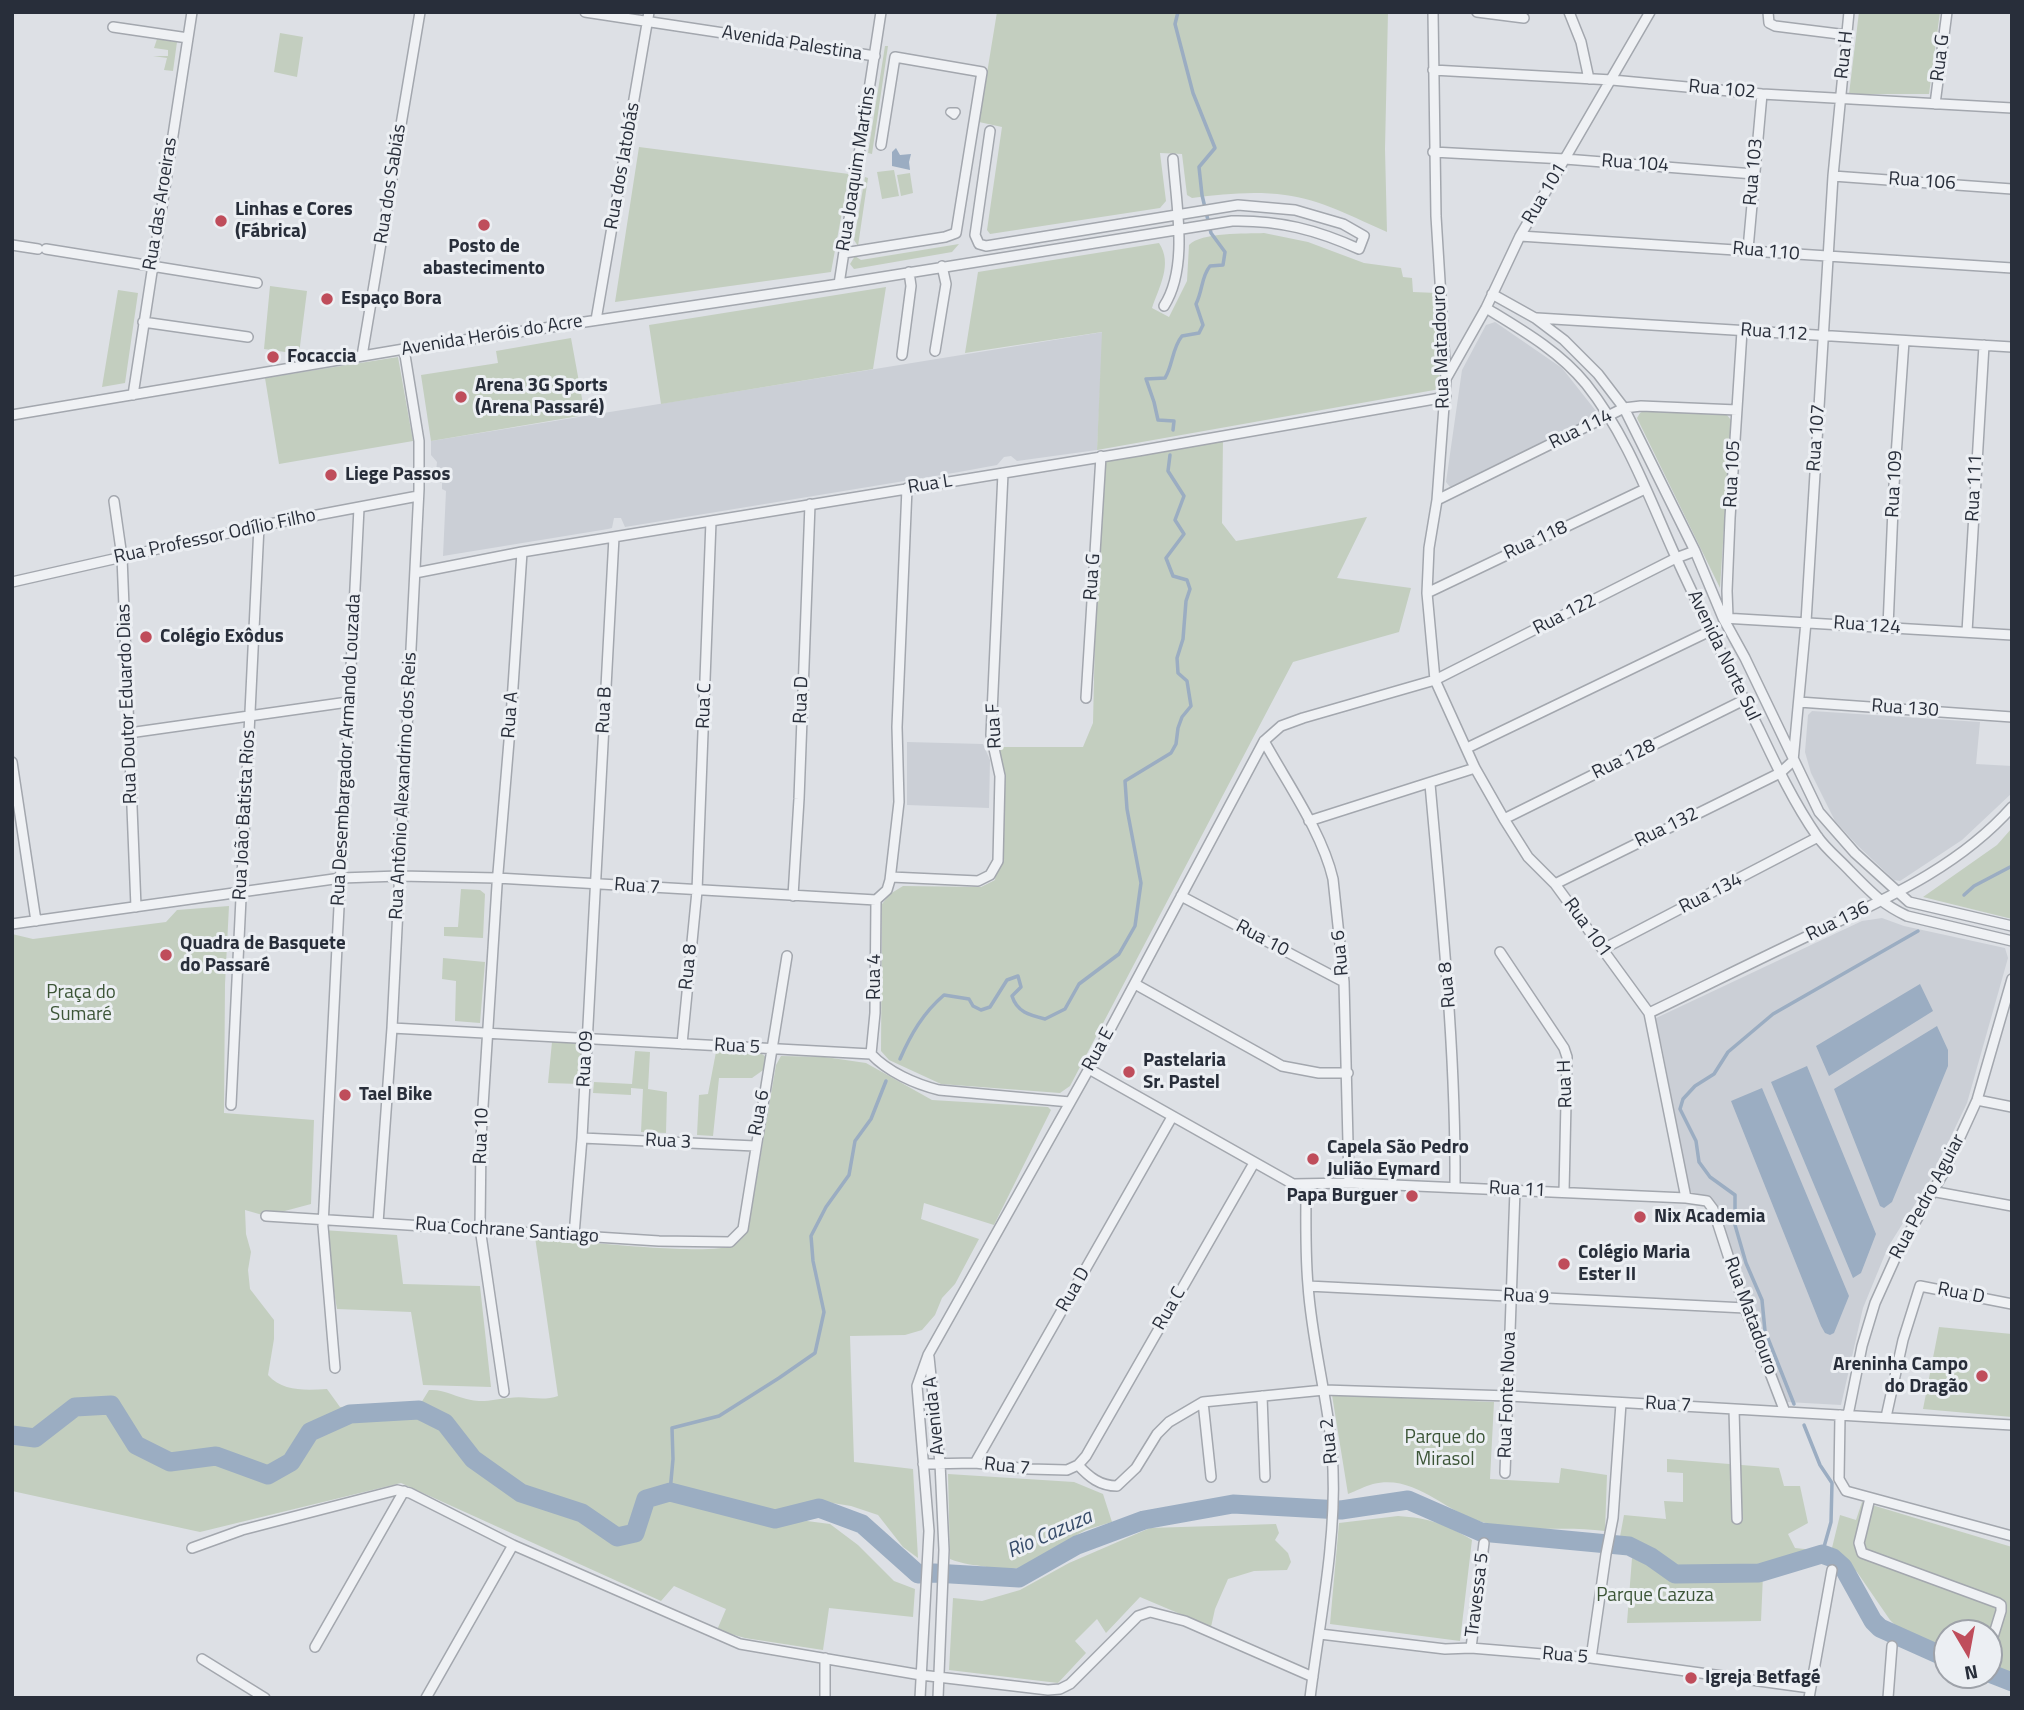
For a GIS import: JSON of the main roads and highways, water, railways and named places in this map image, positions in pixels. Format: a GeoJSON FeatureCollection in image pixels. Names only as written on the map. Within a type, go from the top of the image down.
{"type":"FeatureCollection","features":[{"type":"Feature","properties":{"kind":"water"},"geometry":{"type":"Polygon","coordinates":[[[896,148],[900,155],[911,154],[910,170],[892,166],[892,152],[896,148]]]}},
{"type":"Feature","properties":{"kind":"water"},"geometry":{"type":"Polygon","coordinates":[[[1920,984],[1933,1011],[1829,1076],[1816,1046],[1920,984]]]}},
{"type":"Feature","properties":{"kind":"water"},"geometry":{"type":"Polygon","coordinates":[[[1937,1026],[1948,1050],[1948,1066],[1892,1202],[1884,1208],[1880,1206],[1834,1089],[1937,1026]]]}},
{"type":"Feature","properties":{"kind":"water"},"geometry":{"type":"Polygon","coordinates":[[[1807,1066],[1876,1234],[1861,1273],[1853,1278],[1771,1082],[1807,1066]]]}},
{"type":"Feature","properties":{"kind":"water"},"geometry":{"type":"Polygon","coordinates":[[[1762,1088],[1849,1296],[1834,1333],[1830,1335],[1825,1333],[1821,1326],[1731,1101],[1762,1088]]]}},
{"type":"Feature","properties":{"kind":"waterway"},"geometry":{"type":"LineString","coordinates":[[1173,430],[1174,421],[1158,420],[1146,379],[1165,378],[1182,336],[1199,333],[1203,325],[1196,304],[1203,279],[1210,266],[1223,265],[1225,252],[1211,233],[1202,195],[1199,167],[1215,148],[1193,93],[1175,24],[1178,12]]}},
{"type":"Feature","properties":{"kind":"waterway"},"geometry":{"type":"LineString","coordinates":[[900,1059],[918,1024],[944,995],[969,999],[973,1006],[981,1010],[990,1007],[1007,980],[1018,976],[1021,987],[1012,996],[1020,1009],[1045,1019],[1065,1009],[1079,984],[1119,954],[1135,926],[1141,883],[1127,809],[1125,781],[1171,753],[1176,744],[1182,717],[1191,706],[1187,681],[1178,673],[1177,658],[1183,639],[1186,601],[1190,589],[1187,580],[1173,576],[1166,558],[1184,534],[1175,520],[1184,496],[1168,471],[1170,455]]}},
{"type":"Feature","properties":{"kind":"waterway"},"geometry":{"type":"LineString","coordinates":[[1964,895],[1974,886],[2012,866]]}},
{"type":"Feature","properties":{"kind":"waterway"},"geometry":{"type":"LineString","coordinates":[[1794,1404],[1765,1331],[1762,1300],[1746,1263],[1735,1225],[1735,1195],[1710,1177],[1699,1162],[1696,1141],[1680,1109],[1683,1099],[1695,1086],[1714,1074],[1728,1052],[1773,1014],[1918,931]]}},
{"type":"Feature","properties":{"kind":"waterway"},"geometry":{"type":"LineString","coordinates":[[670,1492],[672,1428],[719,1416],[815,1353],[824,1312],[813,1261],[811,1236],[826,1207],[849,1175],[855,1141],[871,1119],[886,1081]]}},
{"type":"Feature","properties":{"kind":"waterway","name":"Rio Cazuza"},"geometry":{"type":"LineString","coordinates":[[12,1435],[35,1438],[75,1407],[111,1405],[136,1445],[170,1462],[216,1456],[268,1475],[291,1462],[310,1432],[350,1414],[419,1410],[445,1423],[473,1459],[521,1493],[582,1513],[617,1537],[635,1533],[646,1499],[670,1492],[775,1519],[819,1508],[862,1524],[918,1574],[1019,1578],[1077,1545],[1144,1520],[1233,1504],[1341,1510],[1408,1500],[1481,1532],[1629,1546],[1675,1574],[1759,1573],[1822,1554],[1833,1558],[1843,1567],[1873,1621],[1880,1628],[1933,1652]]}},
{"type":"Feature","properties":{"kind":"waterway"},"geometry":{"type":"LineString","coordinates":[[1804,1425],[1820,1465],[1832,1483],[1831,1522],[1822,1554]]}},
{"type":"Feature","properties":{"kind":"waterway","name":"Rio Cazuza"},"geometry":{"type":"LineString","coordinates":[[2003,1678],[2012,1682]]}},
{"type":"Feature","properties":{"kind":"place","name":"Linhas e Cores (Fábrica)"},"geometry":{"type":"Point","coordinates":[221,221]}},
{"type":"Feature","properties":{"kind":"place","name":"Posto de abastecimento"},"geometry":{"type":"Point","coordinates":[484,225]}},
{"type":"Feature","properties":{"kind":"place","name":"Espaço Bora"},"geometry":{"type":"Point","coordinates":[327,299]}},
{"type":"Feature","properties":{"kind":"place","name":"Focaccia"},"geometry":{"type":"Point","coordinates":[273,357]}},
{"type":"Feature","properties":{"kind":"place","name":"Arena 3G Sports (Arena Passaré)"},"geometry":{"type":"Point","coordinates":[461,397]}},
{"type":"Feature","properties":{"kind":"place","name":"Liege Passos"},"geometry":{"type":"Point","coordinates":[331,475]}},
{"type":"Feature","properties":{"kind":"place","name":"Colégio Exôdus"},"geometry":{"type":"Point","coordinates":[146,637]}},
{"type":"Feature","properties":{"kind":"place","name":"Quadra de Basquete do Passaré"},"geometry":{"type":"Point","coordinates":[166,955]}},
{"type":"Feature","properties":{"kind":"place","name":"Pastelaria Sr. Pastel"},"geometry":{"type":"Point","coordinates":[1129,1072]}},
{"type":"Feature","properties":{"kind":"place","name":"Tael Bike"},"geometry":{"type":"Point","coordinates":[345,1095]}},
{"type":"Feature","properties":{"kind":"place","name":"Capela São Pedro Julião Eymard"},"geometry":{"type":"Point","coordinates":[1313,1159]}},
{"type":"Feature","properties":{"kind":"place","name":"Papa Burguer"},"geometry":{"type":"Point","coordinates":[1412,1196]}},
{"type":"Feature","properties":{"kind":"place","name":"Nix Academia"},"geometry":{"type":"Point","coordinates":[1640,1217]}},
{"type":"Feature","properties":{"kind":"place","name":"Colégio Maria Ester II"},"geometry":{"type":"Point","coordinates":[1564,1264]}},
{"type":"Feature","properties":{"kind":"place","name":"Areninha Campo do Dragão"},"geometry":{"type":"Point","coordinates":[1982,1376]}},
{"type":"Feature","properties":{"kind":"place","name":"Igreja Betfagé"},"geometry":{"type":"Point","coordinates":[1691,1678]}},
{"type":"Feature","properties":{"kind":"park label","name":"Praça do Sumaré"},"geometry":{"type":"Point","coordinates":[81,1004]}},
{"type":"Feature","properties":{"kind":"park label","name":"Parque do Mirasol"},"geometry":{"type":"Point","coordinates":[1445,1449]}},
{"type":"Feature","properties":{"kind":"park label","name":"Parque Cazuza"},"geometry":{"type":"Point","coordinates":[1655,1596]}}]}
